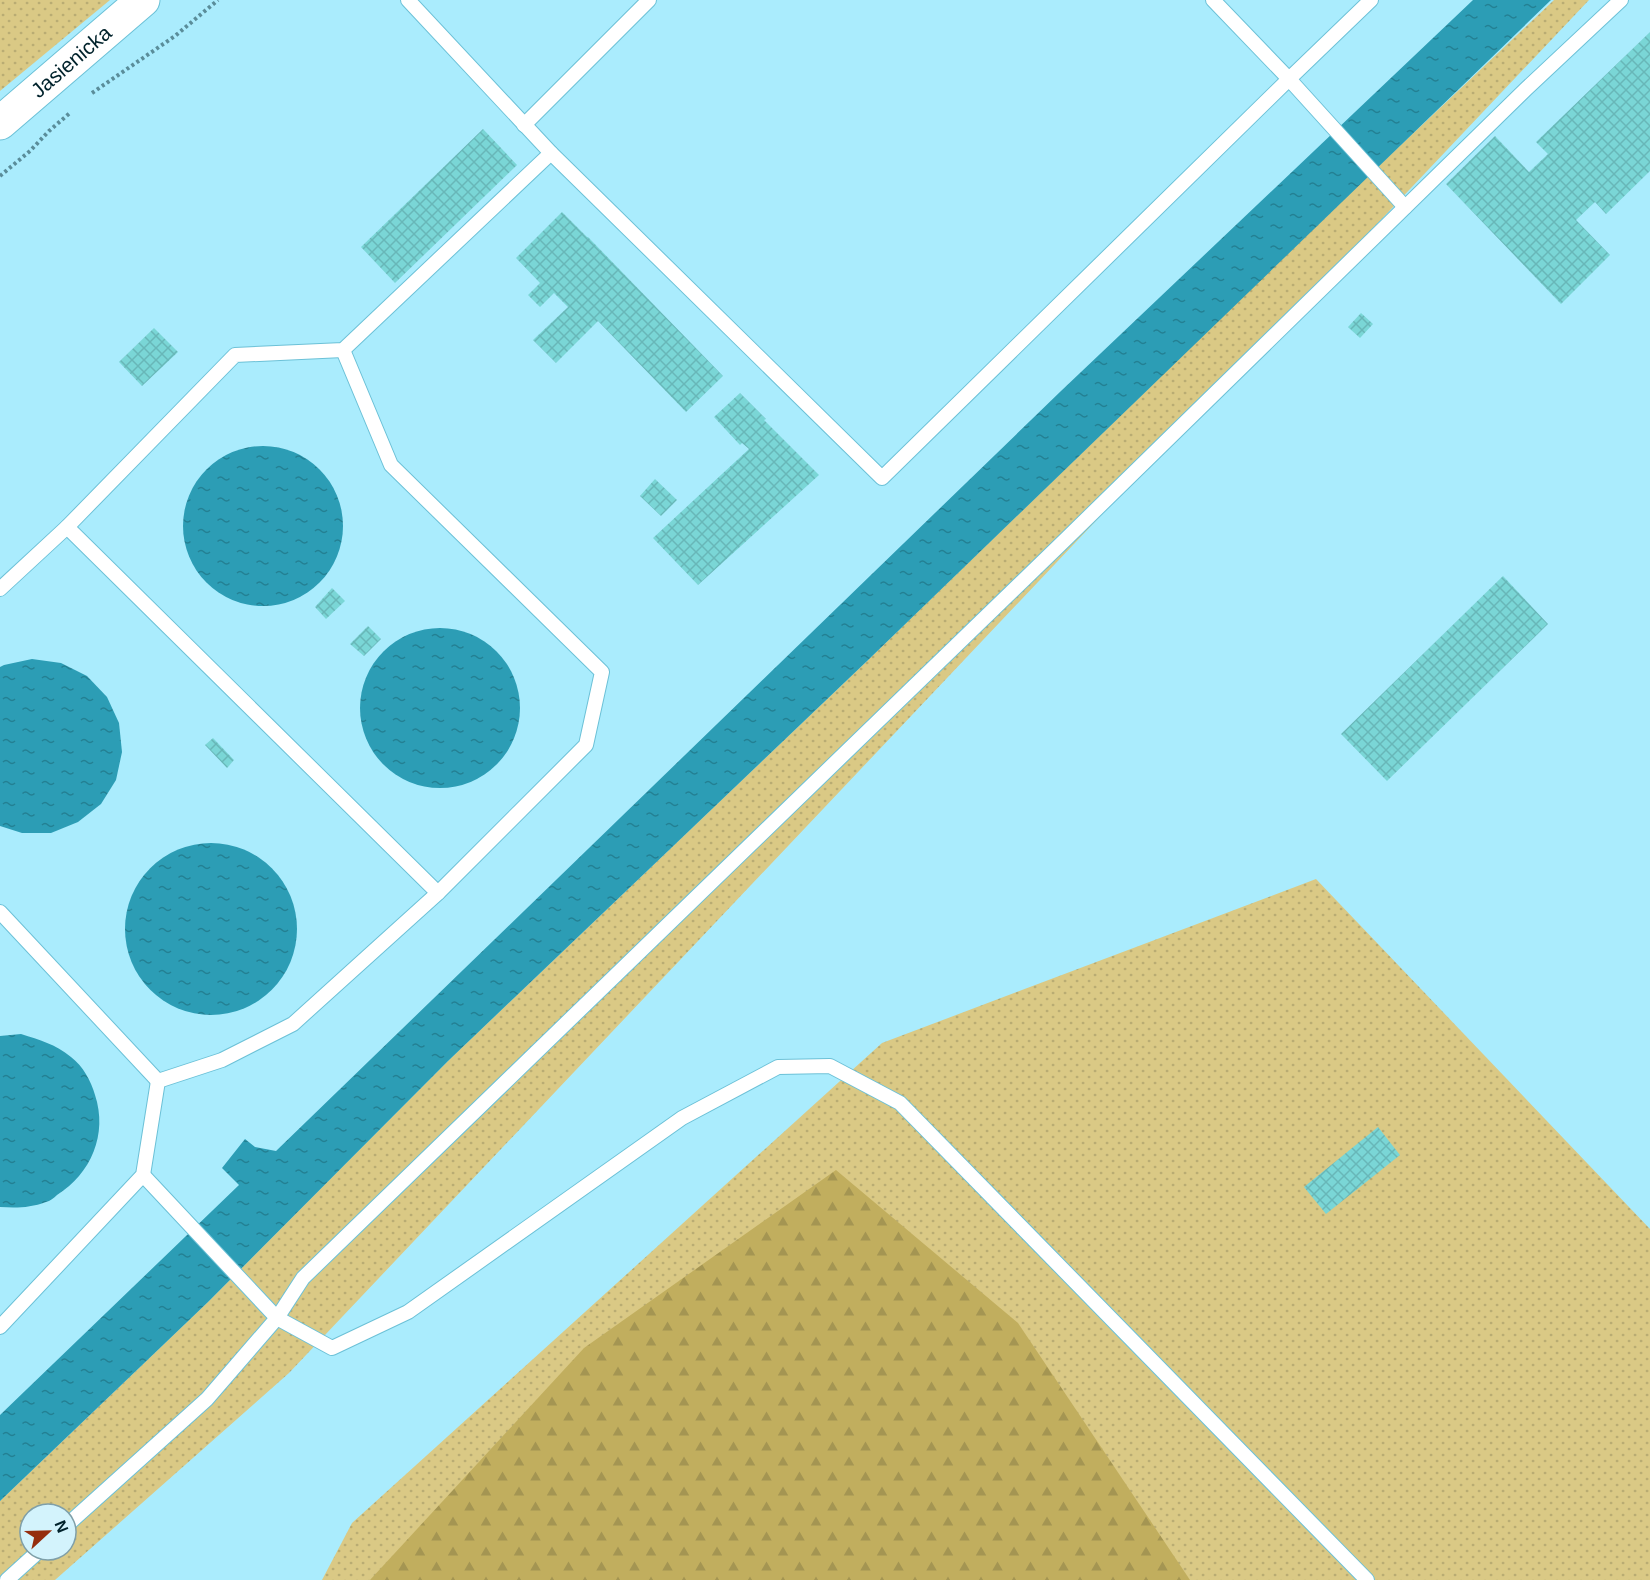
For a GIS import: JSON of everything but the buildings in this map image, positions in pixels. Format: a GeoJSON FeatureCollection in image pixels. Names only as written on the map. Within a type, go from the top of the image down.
{"type":"FeatureCollection","features":[{"type":"Feature","properties":{"kind":"main road","name":"Jasienicka"},"geometry":{"type":"LineString","coordinates":[[0,123],[143,0]]}},
{"type":"Feature","properties":{"kind":"lane"},"geometry":{"type":"LineString","coordinates":[[408,0],[551,153],[882,478],[1371,0]]}},
{"type":"Feature","properties":{"kind":"lane"},"geometry":{"type":"LineString","coordinates":[[524,125],[649,0]]}},
{"type":"Feature","properties":{"kind":"lane"},"geometry":{"type":"LineString","coordinates":[[1212,0],[1289,79],[1405,207]]}},
{"type":"Feature","properties":{"kind":"lane"},"geometry":{"type":"LineString","coordinates":[[78,1515],[207,1400],[277,1318],[303,1278],[1526,89],[1621,0]]}},
{"type":"Feature","properties":{"kind":"lane"},"geometry":{"type":"LineString","coordinates":[[0,589],[67,527],[236,355],[343,350],[551,153]]}},
{"type":"Feature","properties":{"kind":"lane"},"geometry":{"type":"LineString","coordinates":[[158,1081],[222,1060],[293,1024],[438,893],[586,745],[602,672],[391,465],[343,350]]}},
{"type":"Feature","properties":{"kind":"lane"},"geometry":{"type":"LineString","coordinates":[[67,527],[438,893]]}},
{"type":"Feature","properties":{"kind":"lane"},"geometry":{"type":"LineString","coordinates":[[0,912],[158,1081]]}},
{"type":"Feature","properties":{"kind":"lane"},"geometry":{"type":"LineString","coordinates":[[143,1175],[277,1318],[332,1348],[408,1312],[682,1118],[778,1067],[830,1066],[900,1103],[1367,1580]]}},
{"type":"Feature","properties":{"kind":"lane"},"geometry":{"type":"LineString","coordinates":[[0,1327],[143,1175],[158,1081]]}},
{"type":"Feature","properties":{"kind":"lane"},"geometry":{"type":"LineString","coordinates":[[7,1580],[27,1562]]}},
{"type":"Feature","properties":{"kind":"path"},"geometry":{"type":"LineString","coordinates":[[89,95],[175,36],[218,0]]}},
{"type":"Feature","properties":{"kind":"path"},"geometry":{"type":"LineString","coordinates":[[0,176],[30,152],[73,110]]}},
{"type":"Feature","properties":{"kind":"shaded area"},"geometry":{"type":"Polygon","coordinates":[[[0,0],[110,0],[0,91],[0,0]]]}},
{"type":"Feature","properties":{"kind":"shaded area"},"geometry":{"type":"Polygon","coordinates":[[[1554,0],[1589,0],[289,1373],[78,1560],[78,1502],[18,1502],[18,1562],[75,1562],[55,1580],[0,1580],[0,1501],[208,1302],[448,1061],[866,662],[1366,178],[1554,0]]]}},
{"type":"Feature","properties":{"kind":"shaded area"},"geometry":{"type":"Polygon","coordinates":[[[1316,879],[1650,1229],[1650,1580],[322,1580],[352,1523],[882,1043],[1316,879]]]}},
{"type":"Feature","properties":{"kind":"green space"},"geometry":{"type":"Polygon","coordinates":[[[836,1170],[1018,1323],[1190,1580],[370,1580],[584,1348],[836,1170]]]}},
{"type":"Feature","properties":{"kind":"water"},"geometry":{"type":"Polygon","coordinates":[[[1473,0],[1551,0],[866,662],[448,1061],[208,1302],[0,1501],[0,1415],[239,1185],[222,1168],[245,1139],[255,1147],[276,1151],[1061,391],[1473,0]]]}},
{"type":"Feature","properties":{"kind":"water"},"geometry":{"type":"Polygon","coordinates":[[[263,446],[279,447],[294,452],[308,459],[320,469],[330,481],[337,495],[342,510],[342,542],[337,557],[330,571],[320,583],[308,593],[294,600],[279,605],[263,606],[247,605],[232,600],[218,593],[206,583],[196,571],[189,557],[184,542],[183,526],[184,510],[189,495],[196,481],[206,469],[218,459],[232,452],[247,447],[263,446]]]}},
{"type":"Feature","properties":{"kind":"water"},"geometry":{"type":"Polygon","coordinates":[[[440,628],[456,629],[471,634],[485,641],[497,651],[507,663],[514,677],[519,692],[519,724],[514,739],[507,753],[497,765],[485,775],[471,782],[456,787],[440,788],[424,787],[409,782],[395,775],[383,765],[373,753],[366,739],[361,724],[360,708],[361,692],[366,677],[373,663],[383,651],[395,641],[409,634],[424,629],[440,628]]]}},
{"type":"Feature","properties":{"kind":"water"},"geometry":{"type":"Polygon","coordinates":[[[32,659],[61,663],[87,676],[107,697],[119,723],[122,752],[116,780],[101,804],[78,822],[51,833],[22,833],[0,826],[0,667],[32,659]]]}},
{"type":"Feature","properties":{"kind":"water"},"geometry":{"type":"Polygon","coordinates":[[[211,843],[228,844],[244,849],[259,857],[272,868],[283,881],[291,896],[296,912],[296,946],[291,962],[283,977],[272,990],[259,1001],[244,1009],[228,1014],[211,1015],[194,1014],[178,1009],[163,1001],[150,990],[139,977],[131,962],[126,946],[125,929],[126,912],[131,896],[139,881],[150,868],[163,857],[178,849],[194,844],[211,843]]]}},
{"type":"Feature","properties":{"kind":"water"},"geometry":{"type":"Polygon","coordinates":[[[21,1034],[59,1049],[83,1069],[89,1079],[98,1110],[98,1138],[94,1152],[79,1176],[52,1199],[29,1206],[0,1207],[0,1036],[21,1034]]]}}]}
